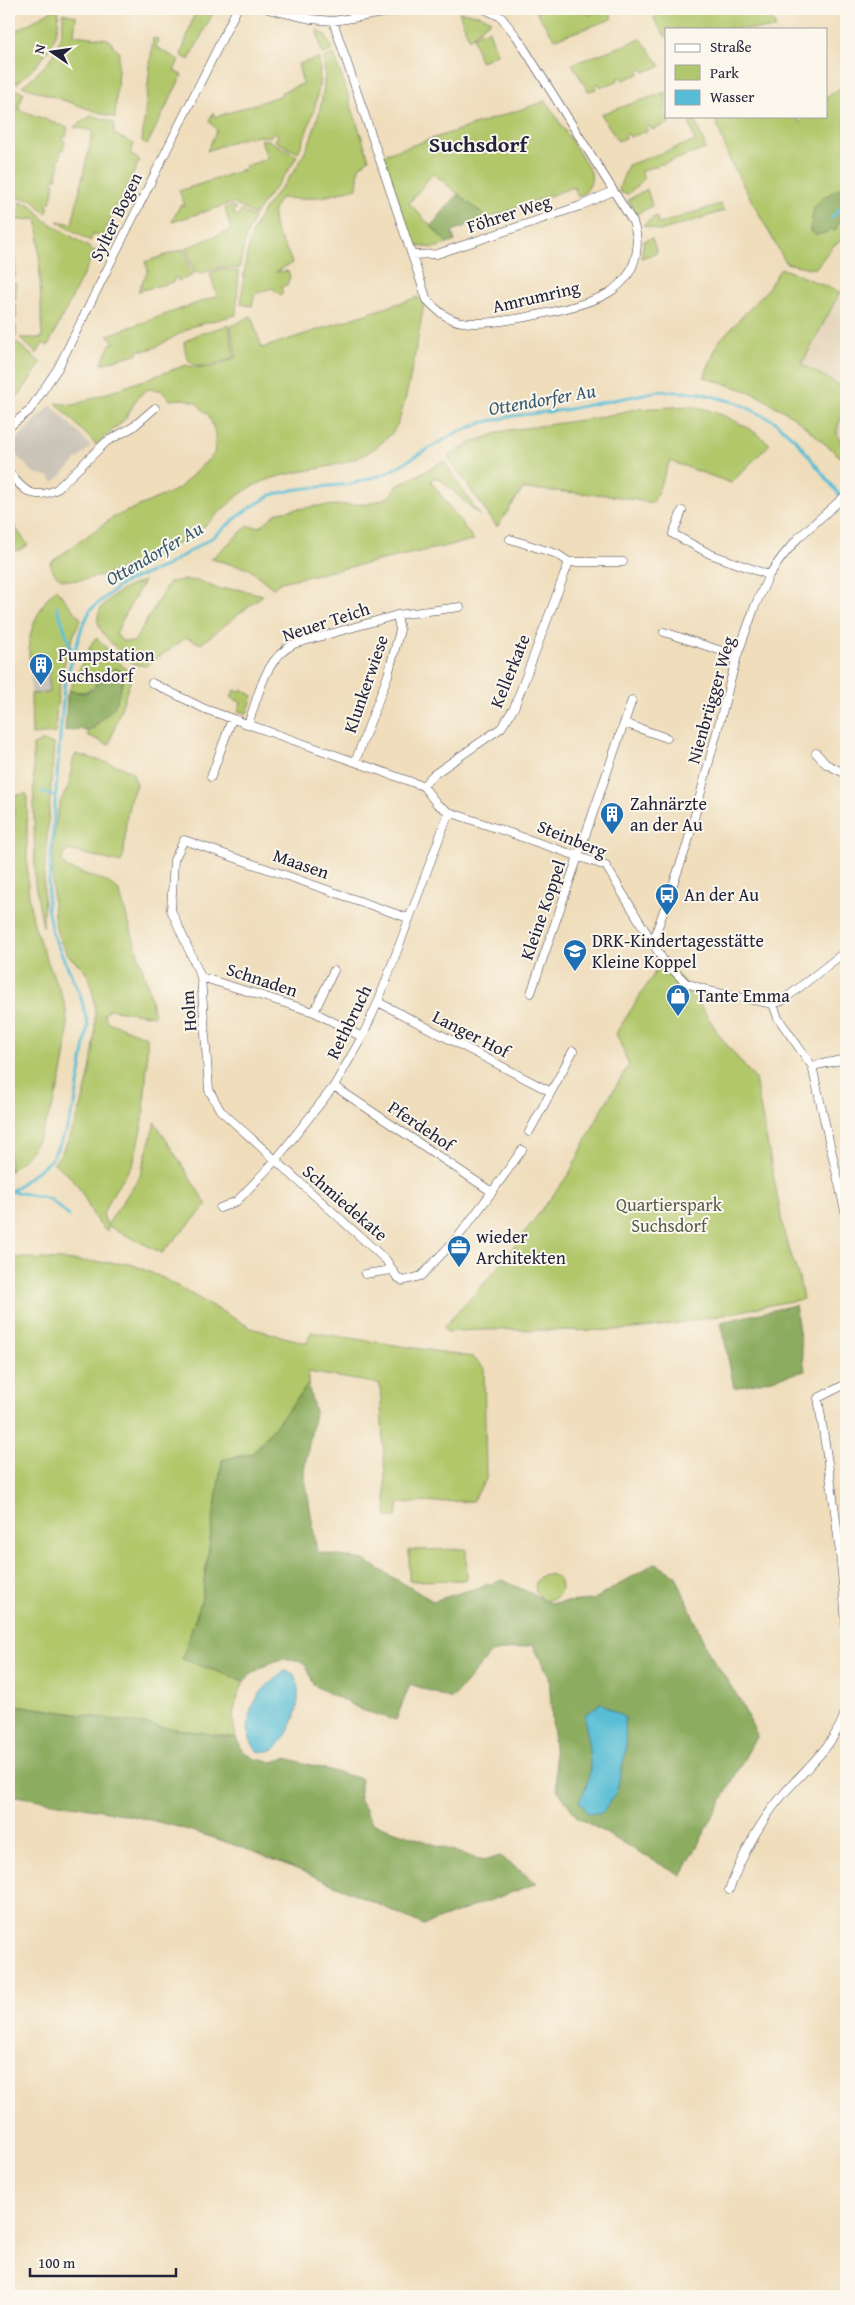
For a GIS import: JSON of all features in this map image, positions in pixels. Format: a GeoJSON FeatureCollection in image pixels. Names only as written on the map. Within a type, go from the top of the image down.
{"type":"FeatureCollection","features":[{"type":"Feature","properties":{"kind":"street","name":"Sylter Bogen"},"geometry":{"type":"LineString","coordinates":[[9,427],[29,411],[58,368],[237,9]]}},
{"type":"Feature","properties":{"kind":"street"},"geometry":{"type":"LineString","coordinates":[[268,9],[311,19],[333,20],[409,9]]}},
{"type":"Feature","properties":{"kind":"street","name":"Amrumring"},"geometry":{"type":"LineString","coordinates":[[333,20],[427,300],[442,314],[460,322],[483,324],[522,318],[579,304],[610,292],[629,274],[638,250],[638,240],[633,222],[517,36],[501,17],[484,9]]}},
{"type":"Feature","properties":{"kind":"street","name":"Föhrer Weg"},"geometry":{"type":"LineString","coordinates":[[413,255],[437,254],[580,206],[613,191]]}},
{"type":"Feature","properties":{"kind":"street"},"geometry":{"type":"LineString","coordinates":[[9,472],[19,486],[28,492],[34,494],[48,493],[57,489],[106,442],[132,427],[155,408]]}},
{"type":"Feature","properties":{"kind":"street","name":"Nienbrügger Weg"},"geometry":{"type":"LineString","coordinates":[[653,941],[687,845],[737,656],[769,575],[798,538],[846,495]]}},
{"type":"Feature","properties":{"kind":"street"},"geometry":{"type":"LineString","coordinates":[[682,512],[673,534],[710,554],[769,575]]}},
{"type":"Feature","properties":{"kind":"street"},"geometry":{"type":"LineString","coordinates":[[510,539],[557,554],[569,562],[623,562]]}},
{"type":"Feature","properties":{"kind":"street","name":"Kellerkate"},"geometry":{"type":"LineString","coordinates":[[423,786],[433,775],[501,728],[514,708],[569,562]]}},
{"type":"Feature","properties":{"kind":"street","name":"Neuer Teich"},"geometry":{"type":"LineString","coordinates":[[248,724],[267,670],[284,649],[294,644],[397,615],[460,607]]}},
{"type":"Feature","properties":{"kind":"street","name":"Klunkerwiese"},"geometry":{"type":"LineString","coordinates":[[354,762],[388,675],[400,630],[397,615]]}},
{"type":"Feature","properties":{"kind":"street"},"geometry":{"type":"LineString","coordinates":[[664,632],[737,656]]}},
{"type":"Feature","properties":{"kind":"street"},"geometry":{"type":"LineString","coordinates":[[152,683],[192,704],[423,786]]}},
{"type":"Feature","properties":{"kind":"street","name":"Kleine Koppel"},"geometry":{"type":"LineString","coordinates":[[530,993],[632,700]]}},
{"type":"Feature","properties":{"kind":"street"},"geometry":{"type":"LineString","coordinates":[[212,777],[232,719]]}},
{"type":"Feature","properties":{"kind":"street"},"geometry":{"type":"LineString","coordinates":[[624,723],[666,738]]}},
{"type":"Feature","properties":{"kind":"street"},"geometry":{"type":"LineString","coordinates":[[816,754],[826,764],[846,774]]}},
{"type":"Feature","properties":{"kind":"street","name":"Steinberg"},"geometry":{"type":"LineString","coordinates":[[423,786],[437,804],[449,812],[606,866],[664,960],[686,983],[713,992],[773,1004]]}},
{"type":"Feature","properties":{"kind":"street","name":"Rethbruch"},"geometry":{"type":"LineString","coordinates":[[220,1208],[237,1201],[275,1162],[334,1086],[362,1037],[378,1002],[449,812]]}},
{"type":"Feature","properties":{"kind":"street","name":"Maasen"},"geometry":{"type":"LineString","coordinates":[[184,840],[408,918]]}},
{"type":"Feature","properties":{"kind":"street","name":"Holm"},"geometry":{"type":"LineString","coordinates":[[184,840],[174,860],[171,910],[201,977],[209,1090],[220,1110],[275,1162]]}},
{"type":"Feature","properties":{"kind":"street"},"geometry":{"type":"LineString","coordinates":[[846,951],[782,1001],[773,1004],[778,1018],[812,1066],[843,1188],[846,1215]]}},
{"type":"Feature","properties":{"kind":"street","name":"Schnaden"},"geometry":{"type":"LineString","coordinates":[[314,1012],[334,970]]}},
{"type":"Feature","properties":{"kind":"street","name":"Schnaden"},"geometry":{"type":"LineString","coordinates":[[201,977],[314,1012],[362,1037]]}},
{"type":"Feature","properties":{"kind":"street","name":"Langer Hof"},"geometry":{"type":"LineString","coordinates":[[378,1002],[551,1092]]}},
{"type":"Feature","properties":{"kind":"street"},"geometry":{"type":"LineString","coordinates":[[529,1132],[573,1051]]}},
{"type":"Feature","properties":{"kind":"street"},"geometry":{"type":"LineString","coordinates":[[812,1066],[846,1059]]}},
{"type":"Feature","properties":{"kind":"street","name":"Pferdehof"},"geometry":{"type":"LineString","coordinates":[[334,1086],[492,1192]]}},
{"type":"Feature","properties":{"kind":"street"},"geometry":{"type":"LineString","coordinates":[[492,1192],[522,1150]]}},
{"type":"Feature","properties":{"kind":"street","name":"Schmiedekate"},"geometry":{"type":"LineString","coordinates":[[275,1162],[386,1260],[392,1270],[403,1281],[420,1276],[458,1237],[492,1192]]}},
{"type":"Feature","properties":{"kind":"street"},"geometry":{"type":"LineString","coordinates":[[365,1274],[392,1270]]}},
{"type":"Feature","properties":{"kind":"street"},"geometry":{"type":"LineString","coordinates":[[846,1384],[818,1398],[829,1460],[844,1582],[846,1627]]}},
{"type":"Feature","properties":{"kind":"street"},"geometry":{"type":"LineString","coordinates":[[729,1890],[740,1860],[757,1828],[782,1795],[821,1753],[837,1731],[846,1709]]}},
{"type":"Feature","properties":{"kind":"shaded area"},"geometry":{"type":"Polygon","coordinates":[[[846,280],[846,389],[802,364],[846,280]]]}},
{"type":"Feature","properties":{"kind":"shaded area"},"geometry":{"type":"Polygon","coordinates":[[[51,405],[91,446],[54,482],[48,476],[34,473],[9,448],[51,405]]]}},
{"type":"Feature","properties":{"kind":"shaded area"},"geometry":{"type":"Polygon","coordinates":[[[846,409],[846,456],[836,434],[846,409]]]}},
{"type":"Feature","properties":{"kind":"shaded area"},"geometry":{"type":"Polygon","coordinates":[[[49,672],[49,693],[31,694],[31,673],[49,672]]]}},
{"type":"Feature","properties":{"kind":"green space"},"geometry":{"type":"Polygon","coordinates":[[[54,9],[58,9],[59,20],[53,42],[33,69],[16,84],[9,79],[9,35],[54,9]]]}},
{"type":"Feature","properties":{"kind":"green space"},"geometry":{"type":"Polygon","coordinates":[[[196,9],[215,9],[189,60],[181,55],[196,9]]]}},
{"type":"Feature","properties":{"kind":"green space"},"geometry":{"type":"Polygon","coordinates":[[[547,9],[587,9],[589,15],[599,11],[599,9],[609,9],[612,19],[555,39],[536,12],[547,9]]]}},
{"type":"Feature","properties":{"kind":"green space"},"geometry":{"type":"Polygon","coordinates":[[[661,9],[770,9],[776,28],[665,28],[665,36],[654,19],[661,9]]]}},
{"type":"Feature","properties":{"kind":"green space"},"geometry":{"type":"Polygon","coordinates":[[[459,12],[480,15],[491,20],[469,39],[459,12]]]}},
{"type":"Feature","properties":{"kind":"green space"},"geometry":{"type":"Polygon","coordinates":[[[63,13],[76,16],[74,35],[108,39],[119,52],[115,118],[22,86],[53,55],[61,36],[63,13]]]}},
{"type":"Feature","properties":{"kind":"green space"},"geometry":{"type":"Polygon","coordinates":[[[317,30],[325,35],[333,50],[322,55],[317,30]]]}},
{"type":"Feature","properties":{"kind":"green space"},"geometry":{"type":"Polygon","coordinates":[[[489,30],[497,54],[480,62],[473,36],[489,30]]]}},
{"type":"Feature","properties":{"kind":"green space"},"geometry":{"type":"Polygon","coordinates":[[[153,38],[158,39],[156,47],[179,60],[174,71],[182,75],[147,145],[142,141],[153,38]]]}},
{"type":"Feature","properties":{"kind":"green space"},"geometry":{"type":"Polygon","coordinates":[[[641,39],[661,66],[644,72],[643,69],[639,70],[639,74],[623,80],[621,77],[617,78],[618,81],[601,87],[599,84],[595,85],[596,89],[588,91],[572,64],[641,39]]]}},
{"type":"Feature","properties":{"kind":"green space"},"geometry":{"type":"Polygon","coordinates":[[[334,54],[369,159],[359,167],[357,188],[327,196],[302,199],[280,198],[273,216],[274,224],[292,263],[276,272],[288,271],[290,277],[287,285],[281,287],[283,293],[281,295],[272,288],[255,294],[252,306],[241,304],[246,262],[253,232],[265,208],[295,170],[308,145],[322,101],[325,71],[324,58],[334,54]]]}},
{"type":"Feature","properties":{"kind":"green space"},"geometry":{"type":"Polygon","coordinates":[[[319,58],[318,94],[298,153],[275,141],[278,135],[273,132],[270,137],[246,138],[207,151],[217,130],[209,121],[213,112],[215,117],[282,95],[281,92],[303,84],[298,64],[319,58]]]}},
{"type":"Feature","properties":{"kind":"green space"},"geometry":{"type":"Polygon","coordinates":[[[846,84],[846,185],[814,208],[810,230],[830,228],[846,217],[846,237],[832,247],[815,269],[786,263],[731,163],[715,118],[798,118],[800,123],[805,118],[828,118],[828,97],[846,84]]]}},
{"type":"Feature","properties":{"kind":"green space"},"geometry":{"type":"Polygon","coordinates":[[[16,90],[24,92],[18,109],[68,128],[66,137],[63,136],[62,139],[65,141],[60,159],[57,162],[60,163],[56,179],[53,178],[52,182],[55,183],[50,203],[47,203],[46,206],[49,207],[46,214],[32,199],[9,197],[9,96],[16,90]]]}},
{"type":"Feature","properties":{"kind":"green space"},"geometry":{"type":"Polygon","coordinates":[[[665,92],[665,118],[675,118],[668,120],[669,123],[652,130],[650,126],[647,127],[648,131],[630,137],[629,134],[625,135],[626,138],[618,141],[601,114],[665,92]]]}},
{"type":"Feature","properties":{"kind":"green space"},"geometry":{"type":"Polygon","coordinates":[[[546,101],[591,172],[591,180],[587,190],[578,197],[574,187],[487,218],[433,173],[409,203],[448,244],[433,248],[418,246],[409,236],[383,155],[546,101]]]}},
{"type":"Feature","properties":{"kind":"green space"},"geometry":{"type":"Polygon","coordinates":[[[92,115],[114,123],[114,134],[134,144],[130,154],[140,160],[102,237],[94,233],[90,241],[57,221],[72,224],[93,131],[74,127],[92,115]]]}},
{"type":"Feature","properties":{"kind":"green space"},"geometry":{"type":"Polygon","coordinates":[[[695,120],[706,149],[641,171],[644,179],[628,194],[621,193],[619,188],[628,165],[695,141],[689,122],[695,120]]]}},
{"type":"Feature","properties":{"kind":"green space"},"geometry":{"type":"Polygon","coordinates":[[[261,139],[268,140],[297,156],[255,215],[232,203],[172,222],[180,205],[185,205],[179,191],[246,169],[245,166],[267,159],[261,139]]]}},
{"type":"Feature","properties":{"kind":"green space"},"geometry":{"type":"Polygon","coordinates":[[[846,185],[846,217],[839,222],[835,231],[830,229],[826,233],[816,235],[810,231],[814,208],[824,197],[846,185]]]}},
{"type":"Feature","properties":{"kind":"green space"},"geometry":{"type":"Polygon","coordinates":[[[647,189],[652,206],[637,214],[628,200],[647,189]]]}},
{"type":"Feature","properties":{"kind":"green space"},"geometry":{"type":"Polygon","coordinates":[[[458,194],[487,218],[452,231],[455,241],[448,244],[431,226],[458,194]]]}},
{"type":"Feature","properties":{"kind":"green space"},"geometry":{"type":"Polygon","coordinates":[[[20,202],[30,204],[46,221],[95,251],[48,346],[43,343],[37,354],[20,338],[42,338],[38,221],[37,219],[18,220],[20,202]]]}},
{"type":"Feature","properties":{"kind":"green space"},"geometry":{"type":"Polygon","coordinates":[[[720,204],[724,211],[660,231],[643,225],[656,216],[659,224],[720,204]]]}},
{"type":"Feature","properties":{"kind":"green space"},"geometry":{"type":"Polygon","coordinates":[[[232,206],[236,208],[233,213],[238,216],[241,211],[254,217],[245,240],[239,269],[221,267],[199,274],[198,272],[194,273],[186,248],[231,230],[225,208],[232,206]]]}},
{"type":"Feature","properties":{"kind":"green space"},"geometry":{"type":"Polygon","coordinates":[[[9,222],[14,222],[14,231],[11,231],[11,235],[14,236],[14,253],[11,254],[11,259],[15,258],[15,278],[11,279],[12,283],[16,283],[16,292],[9,293],[9,222]]]}},
{"type":"Feature","properties":{"kind":"green space"},"geometry":{"type":"Polygon","coordinates":[[[652,238],[657,253],[641,258],[644,241],[652,238]]]}},
{"type":"Feature","properties":{"kind":"green space"},"geometry":{"type":"Polygon","coordinates":[[[184,249],[192,276],[178,281],[177,278],[173,279],[174,282],[138,291],[148,270],[145,262],[184,249]]]}},
{"type":"Feature","properties":{"kind":"green space"},"geometry":{"type":"Polygon","coordinates":[[[781,268],[840,292],[802,364],[846,389],[846,409],[838,425],[837,434],[846,456],[846,462],[794,417],[753,393],[704,377],[719,341],[766,291],[781,268]]]}},
{"type":"Feature","properties":{"kind":"green space"},"geometry":{"type":"Polygon","coordinates":[[[221,269],[239,272],[236,315],[193,326],[156,347],[143,351],[142,349],[138,351],[139,353],[101,364],[111,343],[115,343],[108,335],[217,296],[210,273],[221,269]]]}},
{"type":"Feature","properties":{"kind":"green space"},"geometry":{"type":"Polygon","coordinates":[[[16,295],[16,299],[12,299],[12,303],[16,304],[16,319],[13,320],[13,324],[16,325],[16,337],[9,330],[9,296],[16,295]]]}},
{"type":"Feature","properties":{"kind":"green space"},"geometry":{"type":"Polygon","coordinates":[[[418,297],[424,305],[407,392],[397,424],[392,433],[377,447],[343,463],[290,474],[253,486],[238,496],[197,532],[170,548],[127,567],[85,579],[68,580],[54,573],[50,563],[112,518],[178,489],[214,454],[216,435],[209,416],[195,402],[184,399],[170,400],[161,390],[148,389],[138,397],[125,419],[96,445],[56,403],[74,405],[186,365],[200,368],[218,365],[230,360],[236,357],[231,326],[251,316],[262,348],[418,297]]]}},
{"type":"Feature","properties":{"kind":"green space"},"geometry":{"type":"Polygon","coordinates":[[[229,325],[234,357],[209,366],[195,365],[189,361],[184,342],[198,334],[229,325]]]}},
{"type":"Feature","properties":{"kind":"green space"},"geometry":{"type":"Polygon","coordinates":[[[9,336],[41,363],[9,406],[9,336]]]}},
{"type":"Feature","properties":{"kind":"green space"},"geometry":{"type":"Polygon","coordinates":[[[690,406],[712,411],[732,419],[752,430],[770,444],[731,483],[670,461],[653,503],[607,495],[523,489],[497,527],[448,457],[468,444],[503,431],[596,418],[635,409],[690,406]]]}},
{"type":"Feature","properties":{"kind":"green space"},"geometry":{"type":"Polygon","coordinates":[[[444,461],[480,516],[439,478],[432,478],[431,482],[474,540],[281,582],[273,588],[249,569],[211,559],[248,526],[260,527],[278,512],[317,506],[368,504],[389,497],[397,486],[444,461]]]}},
{"type":"Feature","properties":{"kind":"green space"},"geometry":{"type":"Polygon","coordinates":[[[9,519],[28,545],[20,550],[9,551],[9,519]]]}},
{"type":"Feature","properties":{"kind":"green space"},"geometry":{"type":"Polygon","coordinates":[[[144,581],[116,634],[122,641],[134,642],[169,582],[200,581],[218,589],[236,589],[263,595],[201,644],[186,638],[146,666],[133,664],[101,630],[98,621],[103,605],[119,592],[144,581]]]}},
{"type":"Feature","properties":{"kind":"green space"},"geometry":{"type":"Polygon","coordinates":[[[56,589],[81,619],[65,660],[57,704],[56,733],[32,735],[31,694],[49,693],[49,672],[31,673],[29,641],[39,613],[47,599],[56,589]]]}},
{"type":"Feature","properties":{"kind":"green space"},"geometry":{"type":"Polygon","coordinates":[[[97,638],[132,676],[109,745],[87,735],[115,706],[116,697],[123,682],[98,680],[89,690],[82,692],[69,691],[93,641],[97,638]]]}},
{"type":"Feature","properties":{"kind":"green space"},"geometry":{"type":"Polygon","coordinates":[[[115,668],[121,671],[124,677],[115,706],[88,732],[80,729],[65,731],[67,695],[69,691],[85,693],[94,689],[98,680],[115,668]]]}},
{"type":"Feature","properties":{"kind":"green space"},"geometry":{"type":"Polygon","coordinates":[[[242,689],[253,696],[247,714],[238,711],[241,702],[231,698],[234,690],[240,692],[242,689]]]}},
{"type":"Feature","properties":{"kind":"green space"},"geometry":{"type":"Polygon","coordinates":[[[43,741],[54,744],[44,879],[43,927],[35,884],[33,745],[43,741]]]}},
{"type":"Feature","properties":{"kind":"green space"},"geometry":{"type":"Polygon","coordinates":[[[76,754],[119,766],[133,773],[136,785],[130,800],[126,821],[124,853],[121,863],[69,850],[63,855],[62,862],[67,868],[106,881],[119,891],[150,993],[154,1016],[109,1009],[104,1015],[108,1022],[147,1037],[143,1121],[133,1164],[115,1190],[103,1214],[107,1225],[140,1176],[155,1122],[207,1205],[162,1253],[108,1226],[107,1232],[94,1217],[77,1184],[54,1163],[65,1146],[84,1098],[94,1041],[95,1014],[92,990],[84,969],[73,960],[60,940],[56,928],[53,902],[54,844],[58,811],[67,789],[76,754]]]}},
{"type":"Feature","properties":{"kind":"green space"},"geometry":{"type":"Polygon","coordinates":[[[27,794],[27,870],[32,916],[42,948],[65,1005],[67,1041],[65,1060],[48,1119],[31,1151],[9,1172],[9,913],[15,795],[27,794]]]}},
{"type":"Feature","properties":{"kind":"green space","name":"Quartierspark Suchsdorf"},"geometry":{"type":"Polygon","coordinates":[[[663,960],[686,983],[722,1039],[755,1079],[785,1237],[799,1278],[803,1299],[688,1322],[642,1328],[619,1330],[447,1332],[444,1327],[496,1270],[569,1174],[602,1109],[629,1065],[616,1033],[663,960]]]}},
{"type":"Feature","properties":{"kind":"green space"},"geometry":{"type":"Polygon","coordinates":[[[9,1257],[131,1264],[163,1278],[251,1328],[307,1343],[311,1332],[473,1357],[484,1368],[486,1479],[473,1501],[399,1503],[396,1517],[387,1517],[380,1384],[308,1372],[308,1385],[253,1453],[222,1460],[201,1602],[182,1659],[244,1681],[234,1709],[233,1722],[236,1738],[9,1704],[9,1257]]]}},
{"type":"Feature","properties":{"kind":"green space"},"geometry":{"type":"Polygon","coordinates":[[[795,1305],[805,1371],[734,1388],[721,1322],[795,1305]]]}},
{"type":"Feature","properties":{"kind":"green space"},"geometry":{"type":"Polygon","coordinates":[[[308,1385],[315,1412],[304,1471],[317,1552],[364,1560],[433,1601],[503,1580],[551,1603],[593,1600],[655,1563],[676,1576],[707,1650],[738,1697],[757,1735],[681,1876],[577,1817],[557,1789],[549,1677],[533,1645],[491,1653],[452,1699],[410,1684],[396,1720],[364,1711],[313,1685],[306,1667],[295,1660],[279,1660],[271,1663],[256,1671],[244,1681],[182,1659],[201,1602],[222,1460],[253,1453],[308,1385]]]}},
{"type":"Feature","properties":{"kind":"green space"},"geometry":{"type":"Polygon","coordinates":[[[466,1549],[467,1580],[409,1581],[409,1550],[466,1549]]]}},
{"type":"Feature","properties":{"kind":"green space"},"geometry":{"type":"Polygon","coordinates":[[[548,1574],[557,1578],[561,1587],[557,1596],[548,1600],[539,1596],[535,1587],[539,1578],[548,1574]]]}},
{"type":"Feature","properties":{"kind":"green space"},"geometry":{"type":"Polygon","coordinates":[[[9,1704],[236,1738],[244,1752],[255,1759],[273,1762],[286,1758],[361,1779],[359,1799],[372,1823],[483,1861],[500,1856],[537,1883],[424,1925],[281,1862],[192,1831],[124,1814],[9,1795],[9,1704]]]}},
{"type":"Feature","properties":{"kind":"water"},"geometry":{"type":"Polygon","coordinates":[[[287,1671],[294,1674],[298,1694],[298,1704],[292,1725],[281,1743],[274,1750],[258,1752],[252,1743],[248,1725],[253,1706],[264,1689],[280,1674],[287,1671]]]}},
{"type":"Feature","properties":{"kind":"water"},"geometry":{"type":"Polygon","coordinates":[[[601,1703],[625,1718],[626,1751],[616,1793],[604,1811],[599,1814],[588,1813],[579,1801],[589,1778],[590,1768],[585,1715],[601,1703]]]}},
{"type":"Feature","properties":{"kind":"waterway"},"geometry":{"type":"LineString","coordinates":[[831,218],[846,203]]}},
{"type":"Feature","properties":{"kind":"waterway","name":"Ottendorfer Au"},"geometry":{"type":"LineString","coordinates":[[9,1193],[51,1160],[66,1131],[75,1104],[88,1025],[80,994],[52,933],[47,907],[64,686],[82,627],[91,609],[123,583],[166,566],[213,537],[245,511],[271,495],[298,489],[351,484],[385,474],[452,435],[481,423],[513,416],[564,410],[659,391],[700,393],[738,403],[774,421],[796,440],[846,503]]}},
{"type":"Feature","properties":{"kind":"waterway"},"geometry":{"type":"LineString","coordinates":[[57,607],[72,651]]}},
{"type":"Feature","properties":{"kind":"waterway"},"geometry":{"type":"LineString","coordinates":[[42,792],[55,796]]}},
{"type":"Feature","properties":{"kind":"waterway"},"geometry":{"type":"LineString","coordinates":[[11,1191],[50,1199],[69,1216]]}},
{"type":"Feature","properties":{"kind":"place","name":"Pumpstation Suchsdorf"},"geometry":{"type":"Point","coordinates":[41,686]}},
{"type":"Feature","properties":{"kind":"place","name":"Zahnärzte an der Au"},"geometry":{"type":"Point","coordinates":[612,835]}},
{"type":"Feature","properties":{"kind":"place","name":"An der Au"},"geometry":{"type":"Point","coordinates":[667,916]}},
{"type":"Feature","properties":{"kind":"place","name":"DRK-Kindertagesstätte Kleine Koppel"},"geometry":{"type":"Point","coordinates":[575,972]}},
{"type":"Feature","properties":{"kind":"place","name":"Tante Emma"},"geometry":{"type":"Point","coordinates":[678,1017]}},
{"type":"Feature","properties":{"kind":"place","name":"wieder Architekten"},"geometry":{"type":"Point","coordinates":[459,1268]}},
{"type":"Feature","properties":{"kind":"district","name":"Suchsdorf"},"geometry":{"type":"Point","coordinates":[478,144]}}]}
